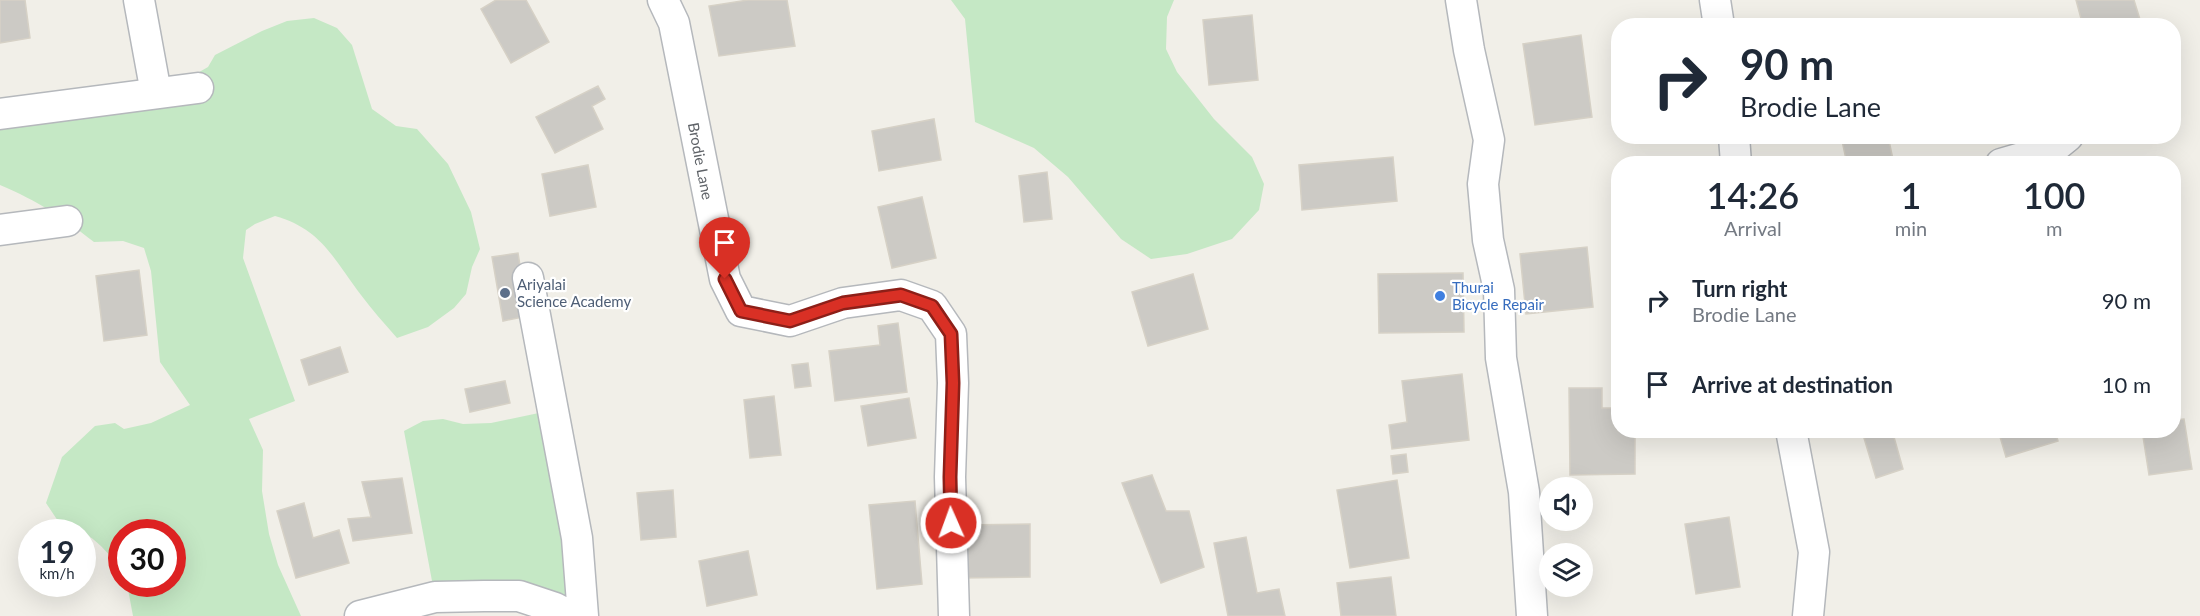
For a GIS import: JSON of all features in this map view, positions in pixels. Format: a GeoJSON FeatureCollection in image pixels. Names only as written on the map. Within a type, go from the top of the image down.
{"type":"FeatureCollection","features":[{"type":"Feature","properties":{"kind":"street"},"geometry":{"type":"LineString","coordinates":[[139,0],[156,93]]}},
{"type":"Feature","properties":{"kind":"street","name":"Brodie Lane"},"geometry":{"type":"LineString","coordinates":[[663,0],[674,23],[725,279],[741,311],[790,321],[843,303],[901,295],[932,306],[951,334],[953,383],[950,477],[954,616]]}},
{"type":"Feature","properties":{"kind":"street"},"geometry":{"type":"LineString","coordinates":[[1461,0],[1469,50],[1490,140],[1483,184],[1488,240],[1499,290],[1501,358],[1524,492],[1532,616]]}},
{"type":"Feature","properties":{"kind":"street"},"geometry":{"type":"LineString","coordinates":[[1715,0],[1718,18]]}},
{"type":"Feature","properties":{"kind":"street"},"geometry":{"type":"LineString","coordinates":[[0,114],[198,88]]}},
{"type":"Feature","properties":{"kind":"street"},"geometry":{"type":"LineString","coordinates":[[2028,156],[2052,149],[2058,144]]}},
{"type":"Feature","properties":{"kind":"street"},"geometry":{"type":"LineString","coordinates":[[0,230],[67,221]]}},
{"type":"Feature","properties":{"kind":"street"},"geometry":{"type":"LineString","coordinates":[[528,278],[577,538],[583,616]]}},
{"type":"Feature","properties":{"kind":"street"},"geometry":{"type":"LineString","coordinates":[[1793,438],[1814,552],[1808,616]]}},
{"type":"Feature","properties":{"kind":"street"},"geometry":{"type":"LineString","coordinates":[[370,615],[435,597],[519,596],[555,608],[570,616]]}},
{"type":"Feature","properties":{"kind":"green space"},"geometry":{"type":"Polygon","coordinates":[[[951,0],[1174,0],[1167,17],[1166,49],[1177,72],[1214,119],[1252,157],[1264,184],[1259,210],[1232,239],[1187,254],[1151,259],[1121,239],[1068,177],[1034,148],[975,122],[965,19],[951,0]]]}},
{"type":"Feature","properties":{"kind":"green space"},"geometry":{"type":"Polygon","coordinates":[[[314,18],[337,28],[352,45],[372,109],[396,126],[417,129],[448,164],[471,212],[480,249],[472,267],[466,294],[454,308],[428,327],[397,338],[365,301],[316,237],[291,222],[275,216],[246,230],[243,258],[295,401],[249,419],[263,450],[262,491],[269,534],[278,565],[301,616],[133,616],[129,597],[186,597],[186,519],[108,519],[108,554],[96,542],[96,519],[57,519],[46,503],[62,457],[95,426],[115,423],[124,429],[151,423],[190,405],[160,362],[151,271],[144,248],[123,241],[94,242],[49,210],[0,185],[0,102],[194,75],[208,67],[215,55],[287,21],[314,18]]]}},
{"type":"Feature","properties":{"kind":"green space"},"geometry":{"type":"Polygon","coordinates":[[[553,410],[583,616],[435,597],[404,431],[423,421],[443,419],[463,424],[491,423],[553,410]]]}},
{"type":"Feature","properties":{"kind":"building"},"geometry":{"type":"Polygon","coordinates":[[[0,0],[25,0],[30,38],[0,43],[0,0]]]}},
{"type":"Feature","properties":{"kind":"building"},"geometry":{"type":"Polygon","coordinates":[[[496,0],[526,0],[549,42],[511,63],[481,9],[496,0]]]}},
{"type":"Feature","properties":{"kind":"building"},"geometry":{"type":"Polygon","coordinates":[[[748,0],[787,0],[795,46],[719,56],[709,6],[748,0]]]}},
{"type":"Feature","properties":{"kind":"building"},"geometry":{"type":"Polygon","coordinates":[[[2076,0],[2134,0],[2140,18],[2081,18],[2076,0]]]}},
{"type":"Feature","properties":{"kind":"building"},"geometry":{"type":"Polygon","coordinates":[[[1252,15],[1258,80],[1209,85],[1203,20],[1252,15]]]}},
{"type":"Feature","properties":{"kind":"building"},"geometry":{"type":"Polygon","coordinates":[[[1581,35],[1592,117],[1535,125],[1523,44],[1581,35]]]}},
{"type":"Feature","properties":{"kind":"building"},"geometry":{"type":"Polygon","coordinates":[[[598,86],[605,99],[592,106],[603,129],[555,153],[536,117],[598,86]]]}},
{"type":"Feature","properties":{"kind":"building"},"geometry":{"type":"Polygon","coordinates":[[[934,119],[941,160],[879,171],[872,131],[934,119]]]}},
{"type":"Feature","properties":{"kind":"building"},"geometry":{"type":"Polygon","coordinates":[[[1843,144],[1890,144],[1892,156],[1845,156],[1843,144]]]}},
{"type":"Feature","properties":{"kind":"building"},"geometry":{"type":"Polygon","coordinates":[[[1393,157],[1397,201],[1302,210],[1299,165],[1393,157]]]}},
{"type":"Feature","properties":{"kind":"building"},"geometry":{"type":"Polygon","coordinates":[[[588,165],[596,207],[550,216],[542,174],[588,165]]]}},
{"type":"Feature","properties":{"kind":"building"},"geometry":{"type":"Polygon","coordinates":[[[1047,172],[1052,219],[1024,222],[1019,176],[1047,172]]]}},
{"type":"Feature","properties":{"kind":"building"},"geometry":{"type":"Polygon","coordinates":[[[922,197],[936,258],[892,268],[878,207],[922,197]]]}},
{"type":"Feature","properties":{"kind":"building"},"geometry":{"type":"Polygon","coordinates":[[[1587,247],[1593,307],[1526,314],[1520,254],[1587,247]]]}},
{"type":"Feature","properties":{"kind":"building"},"geometry":{"type":"Polygon","coordinates":[[[518,253],[528,316],[503,321],[492,257],[518,253]]]}},
{"type":"Feature","properties":{"kind":"building"},"geometry":{"type":"Polygon","coordinates":[[[139,270],[147,335],[104,341],[96,276],[139,270]]]}},
{"type":"Feature","properties":{"kind":"building"},"geometry":{"type":"Polygon","coordinates":[[[1463,273],[1464,332],[1379,333],[1378,274],[1463,273]]]}},
{"type":"Feature","properties":{"kind":"building"},"geometry":{"type":"Polygon","coordinates":[[[1193,274],[1208,329],[1148,346],[1132,292],[1193,274]]]}},
{"type":"Feature","properties":{"kind":"building"},"geometry":{"type":"Polygon","coordinates":[[[898,323],[907,392],[835,401],[829,351],[880,345],[878,326],[898,323]]]}},
{"type":"Feature","properties":{"kind":"building"},"geometry":{"type":"Polygon","coordinates":[[[340,347],[348,372],[309,385],[301,360],[340,347]]]}},
{"type":"Feature","properties":{"kind":"building"},"geometry":{"type":"Polygon","coordinates":[[[808,363],[811,386],[795,388],[792,365],[808,363]]]}},
{"type":"Feature","properties":{"kind":"building"},"geometry":{"type":"Polygon","coordinates":[[[1462,374],[1469,440],[1392,449],[1389,425],[1407,422],[1402,381],[1462,374]]]}},
{"type":"Feature","properties":{"kind":"building"},"geometry":{"type":"Polygon","coordinates":[[[505,381],[510,403],[470,412],[465,389],[505,381]]]}},
{"type":"Feature","properties":{"kind":"building"},"geometry":{"type":"Polygon","coordinates":[[[1569,388],[1602,388],[1602,408],[1611,408],[1611,438],[1635,438],[1635,474],[1570,475],[1569,388]]]}},
{"type":"Feature","properties":{"kind":"building"},"geometry":{"type":"Polygon","coordinates":[[[774,396],[781,455],[750,458],[744,400],[774,396]]]}},
{"type":"Feature","properties":{"kind":"building"},"geometry":{"type":"Polygon","coordinates":[[[909,398],[916,438],[868,446],[861,406],[909,398]]]}},
{"type":"Feature","properties":{"kind":"building"},"geometry":{"type":"Polygon","coordinates":[[[2181,419],[2184,419],[2192,469],[2149,475],[2143,438],[2181,438],[2181,419]]]}},
{"type":"Feature","properties":{"kind":"building"},"geometry":{"type":"Polygon","coordinates":[[[1864,438],[1894,438],[1903,469],[1876,478],[1864,438]]]}},
{"type":"Feature","properties":{"kind":"building"},"geometry":{"type":"Polygon","coordinates":[[[2000,438],[2057,438],[2058,441],[2006,457],[2000,438]]]}},
{"type":"Feature","properties":{"kind":"building"},"geometry":{"type":"Polygon","coordinates":[[[1406,454],[1408,472],[1393,474],[1391,456],[1406,454]]]}},
{"type":"Feature","properties":{"kind":"building"},"geometry":{"type":"Polygon","coordinates":[[[1152,475],[1166,511],[1189,511],[1204,567],[1161,583],[1122,483],[1152,475]]]}},
{"type":"Feature","properties":{"kind":"building"},"geometry":{"type":"Polygon","coordinates":[[[402,478],[412,533],[353,541],[348,519],[371,517],[362,482],[402,478]]]}},
{"type":"Feature","properties":{"kind":"building"},"geometry":{"type":"Polygon","coordinates":[[[1397,480],[1409,558],[1350,568],[1337,490],[1397,480]]]}},
{"type":"Feature","properties":{"kind":"building"},"geometry":{"type":"Polygon","coordinates":[[[673,490],[676,537],[641,540],[637,493],[673,490]]]}},
{"type":"Feature","properties":{"kind":"building"},"geometry":{"type":"Polygon","coordinates":[[[915,501],[922,584],[877,589],[869,505],[915,501]]]}},
{"type":"Feature","properties":{"kind":"building"},"geometry":{"type":"Polygon","coordinates":[[[304,503],[313,538],[339,530],[349,563],[296,578],[277,511],[304,503]]]}},
{"type":"Feature","properties":{"kind":"building"},"geometry":{"type":"Polygon","coordinates":[[[1729,517],[1740,587],[1696,594],[1685,524],[1729,517]]]}},
{"type":"Feature","properties":{"kind":"building"},"geometry":{"type":"Polygon","coordinates":[[[1030,524],[1030,577],[961,578],[961,525],[1030,524]]]}},
{"type":"Feature","properties":{"kind":"building"},"geometry":{"type":"Polygon","coordinates":[[[1246,537],[1257,593],[1279,589],[1285,616],[1228,616],[1214,543],[1246,537]]]}},
{"type":"Feature","properties":{"kind":"building"},"geometry":{"type":"Polygon","coordinates":[[[748,551],[757,595],[707,606],[699,561],[748,551]]]}},
{"type":"Feature","properties":{"kind":"building"},"geometry":{"type":"Polygon","coordinates":[[[1391,577],[1396,616],[1341,616],[1337,583],[1391,577]]]}},
{"type":"Feature","properties":{"kind":"place","name":"Ariyalai Science Academy"},"geometry":{"type":"Point","coordinates":[505,293]}},
{"type":"Feature","properties":{"kind":"place","name":"Thurai Bicycle Repair"},"geometry":{"type":"Point","coordinates":[1440,296]}},
{"type":"Feature","properties":{"kind":"route"},"geometry":{"type":"LineString","coordinates":[[725,279],[741,311],[790,321],[843,303],[901,295],[932,306],[951,334],[953,383],[951,523]]}}]}
